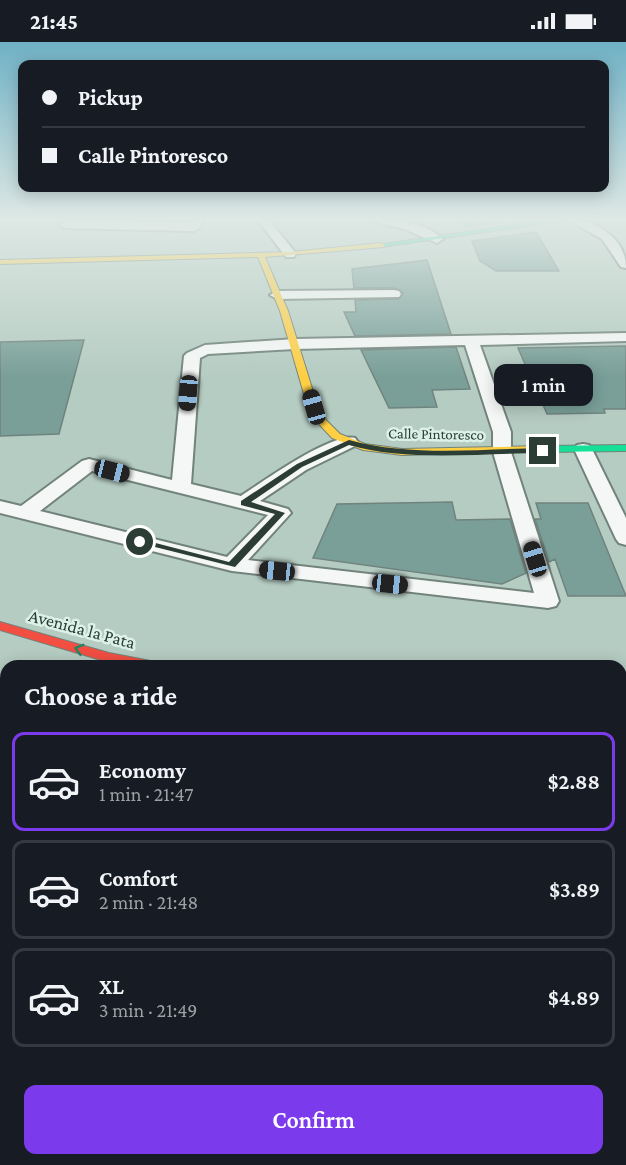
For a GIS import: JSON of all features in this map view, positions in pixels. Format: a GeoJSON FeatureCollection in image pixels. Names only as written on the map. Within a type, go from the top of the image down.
{"type":"FeatureCollection","features":[{"type":"Feature","properties":{"kind":"street","name":"Calle Pintoresco"},"geometry":{"type":"LineString","coordinates":[[267,271],[295,344],[314,407],[330,432],[349,442],[365,447],[402,452],[626,448]]}},
{"type":"Feature","properties":{"kind":"street","name":"Avenida la Pata"},"geometry":{"type":"LineString","coordinates":[[0,626],[124,660]]}},
{"type":"Feature","properties":{"kind":"lane"},"geometry":{"type":"LineString","coordinates":[[277,295],[394,294]]}},
{"type":"Feature","properties":{"kind":"lane"},"geometry":{"type":"LineString","coordinates":[[181,487],[192,356],[219,348],[295,344],[626,337]]}},
{"type":"Feature","properties":{"kind":"lane"},"geometry":{"type":"LineString","coordinates":[[0,507],[231,566],[548,601],[502,452],[502,432],[471,341]]}},
{"type":"Feature","properties":{"kind":"lane"},"geometry":{"type":"LineString","coordinates":[[244,503],[300,466],[349,442]]}},
{"type":"Feature","properties":{"kind":"lane"},"geometry":{"type":"LineString","coordinates":[[583,450],[626,539]]}},
{"type":"Feature","properties":{"kind":"lane"},"geometry":{"type":"LineString","coordinates":[[24,513],[89,465],[280,513],[231,566]]}},
{"type":"Feature","properties":{"kind":"building"},"geometry":{"type":"Polygon","coordinates":[[[352,271],[431,271],[451,334],[355,336],[344,312],[356,312],[355,300],[399,299],[403,293],[394,288],[354,288],[352,271]]]}},
{"type":"Feature","properties":{"kind":"building"},"geometry":{"type":"Polygon","coordinates":[[[84,340],[59,434],[0,436],[0,342],[84,340]]]}},
{"type":"Feature","properties":{"kind":"building"},"geometry":{"type":"Polygon","coordinates":[[[626,346],[626,409],[604,409],[605,413],[547,414],[518,348],[626,346]]]}},
{"type":"Feature","properties":{"kind":"building"},"geometry":{"type":"Polygon","coordinates":[[[456,347],[470,389],[432,390],[437,407],[389,408],[361,350],[456,347]]]}},
{"type":"Feature","properties":{"kind":"building"},"geometry":{"type":"Polygon","coordinates":[[[452,502],[456,520],[510,519],[526,573],[502,584],[313,558],[337,504],[452,502]]]}},
{"type":"Feature","properties":{"kind":"building"},"geometry":{"type":"Polygon","coordinates":[[[536,503],[588,503],[626,596],[568,596],[555,559],[549,562],[535,519],[541,519],[536,503]]]}},
{"type":"Feature","properties":{"kind":"traffic: fast"},"geometry":{"type":"LineString","coordinates":[[545,449],[626,448]]}},
{"type":"Feature","properties":{"kind":"traffic: slow"},"geometry":{"type":"LineString","coordinates":[[267,271],[284,311],[311,401],[322,421],[336,436],[363,447],[402,452],[545,449]]}},
{"type":"Feature","properties":{"kind":"traffic: jam"},"geometry":{"type":"LineString","coordinates":[[0,626],[124,660]]}},
{"type":"Feature","properties":{"kind":"route"},"geometry":{"type":"LineString","coordinates":[[140,542],[231,566],[280,513],[244,503],[300,466],[349,442],[365,447],[402,452],[543,451]]}}]}
